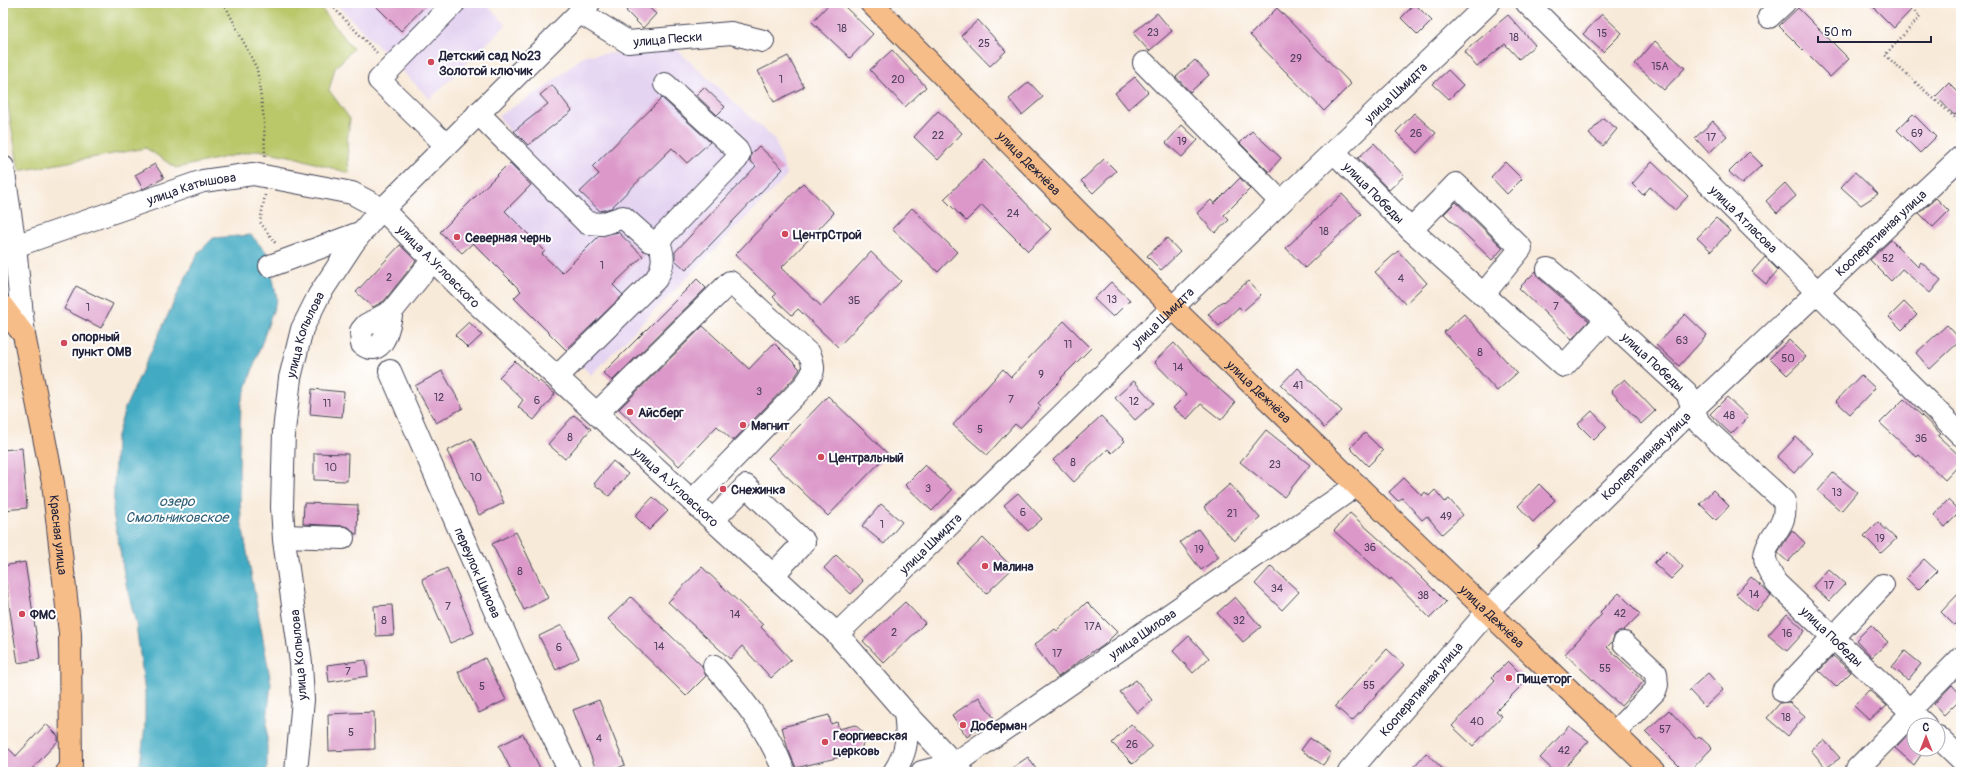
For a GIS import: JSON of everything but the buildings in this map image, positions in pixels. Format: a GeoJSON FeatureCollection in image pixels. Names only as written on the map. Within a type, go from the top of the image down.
{"type":"FeatureCollection","features":[{"type":"Feature","properties":{"kind":"main road","name":"улица Дежнёва"},"geometry":{"type":"LineString","coordinates":[[871,3],[1173,308],[1654,772]]}},
{"type":"Feature","properties":{"kind":"main road","name":"Красная улица"},"geometry":{"type":"LineString","coordinates":[[3,307],[24,335],[53,483],[70,633],[71,767],[67,772]]}},
{"type":"Feature","properties":{"kind":"street"},"geometry":{"type":"LineString","coordinates":[[446,145],[378,80],[454,3]]}},
{"type":"Feature","properties":{"kind":"street","name":"улица Шмидта"},"geometry":{"type":"LineString","coordinates":[[837,634],[1281,202],[1489,3]]}},
{"type":"Feature","properties":{"kind":"street","name":"улица Атласова"},"geometry":{"type":"LineString","coordinates":[[1527,3],[1961,435]]}},
{"type":"Feature","properties":{"kind":"street","name":"улица Пески"},"geometry":{"type":"LineString","coordinates":[[584,8],[628,42],[730,33],[763,41]]}},
{"type":"Feature","properties":{"kind":"street","name":"улица Копылова"},"geometry":{"type":"LineString","coordinates":[[296,772],[303,700],[301,663],[284,536],[284,431],[290,378],[302,329],[319,295],[362,232],[382,209],[584,8]]}},
{"type":"Feature","properties":{"kind":"street"},"geometry":{"type":"LineString","coordinates":[[1144,63],[1281,202]]}},
{"type":"Feature","properties":{"kind":"street"},"geometry":{"type":"LineString","coordinates":[[478,113],[587,223],[602,224],[623,217],[650,241],[658,241],[737,159],[739,154],[737,150],[665,84]]}},
{"type":"Feature","properties":{"kind":"street","name":"улица Победы"},"geometry":{"type":"LineString","coordinates":[[1334,152],[1411,230],[1564,366],[1607,319],[1687,393],[1699,423],[1784,501],[1785,510],[1783,520],[1765,551],[1767,567],[1776,583],[1916,716]]}},
{"type":"Feature","properties":{"kind":"street","name":"Кооперативная улица"},"geometry":{"type":"LineString","coordinates":[[1349,772],[1488,611],[1694,408],[1961,157]]}},
{"type":"Feature","properties":{"kind":"street"},"geometry":{"type":"LineString","coordinates":[[3,167],[9,247],[24,335]]}},
{"type":"Feature","properties":{"kind":"street","name":"улица Катышова"},"geometry":{"type":"LineString","coordinates":[[9,247],[203,181],[252,174],[352,192],[382,209]]}},
{"type":"Feature","properties":{"kind":"street"},"geometry":{"type":"LineString","coordinates":[[1411,230],[1456,184],[1521,248],[1483,295]]}},
{"type":"Feature","properties":{"kind":"street","name":"улица А.Угловского"},"geometry":{"type":"LineString","coordinates":[[382,209],[475,302],[798,596],[837,634],[905,712],[958,768]]}},
{"type":"Feature","properties":{"kind":"street"},"geometry":{"type":"LineString","coordinates":[[276,264],[362,232]]}},
{"type":"Feature","properties":{"kind":"street"},"geometry":{"type":"LineString","coordinates":[[557,377],[656,279],[663,263],[663,254],[658,241]]}},
{"type":"Feature","properties":{"kind":"street"},"geometry":{"type":"LineString","coordinates":[[392,311],[433,260]]}},
{"type":"Feature","properties":{"kind":"street"},"geometry":{"type":"LineString","coordinates":[[1548,270],[1607,319]]}},
{"type":"Feature","properties":{"kind":"street"},"geometry":{"type":"LineString","coordinates":[[597,413],[730,282],[746,296],[810,355],[814,365],[812,376],[693,500]]}},
{"type":"Feature","properties":{"kind":"street","name":"переулок Шилова"},"geometry":{"type":"LineString","coordinates":[[390,370],[515,657],[570,772]]}},
{"type":"Feature","properties":{"kind":"street","name":"улица Шилова"},"geometry":{"type":"LineString","coordinates":[[922,772],[958,768],[1357,485]]}},
{"type":"Feature","properties":{"kind":"street"},"geometry":{"type":"LineString","coordinates":[[714,520],[746,486],[804,542],[774,574]]}},
{"type":"Feature","properties":{"kind":"street"},"geometry":{"type":"LineString","coordinates":[[284,536],[343,538]]}},
{"type":"Feature","properties":{"kind":"street"},"geometry":{"type":"LineString","coordinates":[[1783,691],[1883,585]]}},
{"type":"Feature","properties":{"kind":"street"},"geometry":{"type":"LineString","coordinates":[[1614,733],[1655,691],[1657,685],[1656,673],[1624,643]]}},
{"type":"Feature","properties":{"kind":"street"},"geometry":{"type":"LineString","coordinates":[[1857,769],[1916,716],[1961,658]]}},
{"type":"Feature","properties":{"kind":"street"},"geometry":{"type":"LineString","coordinates":[[714,666],[750,707],[768,737],[784,772]]}},
{"type":"Feature","properties":{"kind":"street"},"geometry":{"type":"LineString","coordinates":[[894,772],[904,753],[907,740],[905,712]]}},
{"type":"Feature","properties":{"kind":"street"},"geometry":{"type":"LineString","coordinates":[[1946,745],[1961,759]]}},
{"type":"Feature","properties":{"kind":"path"},"geometry":{"type":"LineString","coordinates":[[224,3],[257,69],[264,120],[266,176],[266,193],[260,222],[276,245],[276,264]]}},
{"type":"Feature","properties":{"kind":"path"},"geometry":{"type":"LineString","coordinates":[[329,3],[391,67]]}},
{"type":"Feature","properties":{"kind":"path"},"geometry":{"type":"LineString","coordinates":[[1906,3],[1920,17],[1885,55],[1961,123]]}},
{"type":"Feature","properties":{"kind":"shaded area","name":"Детский сад №23 Золотой ключик"},"geometry":{"type":"Polygon","coordinates":[[[335,3],[485,3],[506,25],[430,99],[335,3]]]}},
{"type":"Feature","properties":{"kind":"shaded area"},"geometry":{"type":"Polygon","coordinates":[[[676,49],[775,140],[787,176],[591,375],[514,298],[523,289],[515,281],[513,283],[473,243],[462,253],[440,232],[524,149],[498,116],[544,88],[585,55],[676,49]]]}},
{"type":"Feature","properties":{"kind":"green space"},"geometry":{"type":"Polygon","coordinates":[[[3,3],[317,3],[353,49],[335,68],[329,90],[350,119],[347,141],[349,173],[294,157],[258,150],[176,168],[146,148],[19,171],[3,77],[3,3]]]}},
{"type":"Feature","properties":{"kind":"water","name":"озеро Смольниковское"},"geometry":{"type":"Polygon","coordinates":[[[251,235],[268,254],[277,299],[241,403],[239,467],[241,519],[271,683],[267,721],[267,772],[139,772],[145,726],[145,693],[136,624],[126,584],[113,513],[116,439],[125,408],[198,253],[213,238],[251,235]]]}},
{"type":"Feature","properties":{"kind":"place","name":"Детский сад №23 Золотой ключик"},"geometry":{"type":"Point","coordinates":[431,62]}},
{"type":"Feature","properties":{"kind":"place","name":"ЦентрСтрой"},"geometry":{"type":"Point","coordinates":[785,234]}},
{"type":"Feature","properties":{"kind":"place","name":"Северная чернь"},"geometry":{"type":"Point","coordinates":[457,237]}},
{"type":"Feature","properties":{"kind":"place","name":"опорный пункт ОМВ"},"geometry":{"type":"Point","coordinates":[64,343]}},
{"type":"Feature","properties":{"kind":"place","name":"Айсберг"},"geometry":{"type":"Point","coordinates":[630,412]}},
{"type":"Feature","properties":{"kind":"place","name":"Магнит"},"geometry":{"type":"Point","coordinates":[743,425]}},
{"type":"Feature","properties":{"kind":"place","name":"Центральный"},"geometry":{"type":"Point","coordinates":[821,457]}},
{"type":"Feature","properties":{"kind":"place","name":"Снежинка"},"geometry":{"type":"Point","coordinates":[723,489]}},
{"type":"Feature","properties":{"kind":"place","name":"Малина"},"geometry":{"type":"Point","coordinates":[985,566]}},
{"type":"Feature","properties":{"kind":"place","name":"ФМС"},"geometry":{"type":"Point","coordinates":[22,614]}},
{"type":"Feature","properties":{"kind":"place","name":"Пищеторг"},"geometry":{"type":"Point","coordinates":[1509,678]}},
{"type":"Feature","properties":{"kind":"place","name":"Доберман"},"geometry":{"type":"Point","coordinates":[963,725]}},
{"type":"Feature","properties":{"kind":"place","name":"Георгиевская церковь"},"geometry":{"type":"Point","coordinates":[825,742]}}]}
